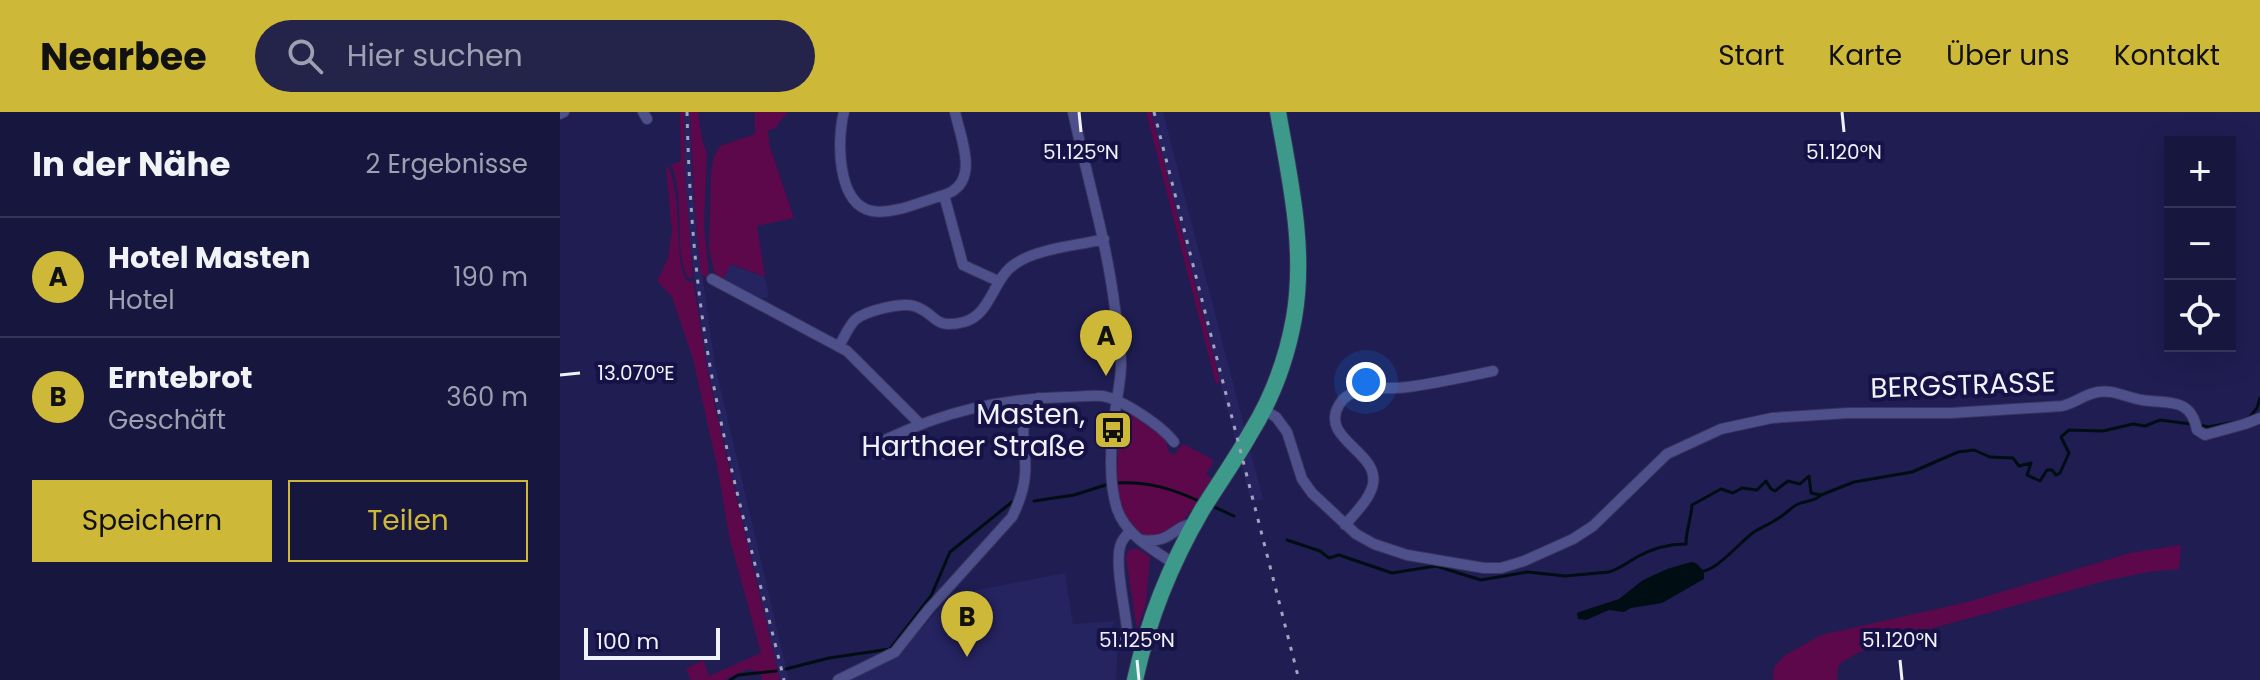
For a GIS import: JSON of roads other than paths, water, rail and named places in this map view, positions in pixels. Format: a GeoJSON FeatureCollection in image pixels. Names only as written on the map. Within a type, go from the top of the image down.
{"type":"FeatureCollection","features":[{"type":"Feature","properties":{"kind":"main road"},"geometry":{"type":"LineString","coordinates":[[1135,680],[1151,621],[1173,563],[1253,430],[1289,341],[1298,277],[1296,217],[1278,112]]}},
{"type":"Feature","properties":{"kind":"street"},"geometry":{"type":"LineString","coordinates":[[844,112],[840,127],[840,159],[849,190],[856,202],[866,209],[887,211],[944,195],[957,188],[967,174],[955,112]]}},
{"type":"Feature","properties":{"kind":"street"},"geometry":{"type":"LineString","coordinates":[[1073,112],[1104,239],[1120,343],[1121,381],[1113,430],[1112,484],[1118,513],[1130,531],[1173,563]]}},
{"type":"Feature","properties":{"kind":"street"},"geometry":{"type":"LineString","coordinates":[[944,195],[963,265],[998,281]]}},
{"type":"Feature","properties":{"kind":"street"},"geometry":{"type":"LineString","coordinates":[[839,346],[855,321],[863,315],[894,306],[915,306],[944,325],[969,321],[978,316],[998,281],[1015,263],[1029,256],[1104,239]]}},
{"type":"Feature","properties":{"kind":"street"},"geometry":{"type":"LineString","coordinates":[[712,279],[854,356],[920,424]]}},
{"type":"Feature","properties":{"kind":"street"},"geometry":{"type":"LineString","coordinates":[[1345,525],[1367,496],[1373,479],[1368,463],[1337,429],[1336,412],[1345,397],[1361,390],[1422,385],[1493,371]]}},
{"type":"Feature","properties":{"kind":"street","name":"BERGSTRASSE"},"geometry":{"type":"LineString","coordinates":[[1263,409],[1276,417],[1287,432],[1302,479],[1312,493],[1356,534],[1393,551],[1484,568],[1501,568],[1524,561],[1573,539],[1593,526],[1667,454],[1721,429],[1772,418],[2062,406],[2090,394],[2107,391],[2142,400],[2173,402],[2186,408],[2199,433],[2211,434],[2260,418]]}},
{"type":"Feature","properties":{"kind":"street"},"geometry":{"type":"LineString","coordinates":[[884,454],[887,439],[920,424],[975,407],[1038,398],[1104,396],[1166,431],[1174,442]]}},
{"type":"Feature","properties":{"kind":"street"},"geometry":{"type":"LineString","coordinates":[[838,680],[895,652],[939,597],[1012,517],[1019,503],[1025,475],[1024,420],[1027,410],[1038,398]]}},
{"type":"Feature","properties":{"kind":"street"},"geometry":{"type":"LineString","coordinates":[[1139,539],[1162,540],[1202,511]]}},
{"type":"Feature","properties":{"kind":"street"},"geometry":{"type":"LineString","coordinates":[[1111,639],[1123,636],[1127,629],[1119,548],[1130,531]]}},
{"type":"Feature","properties":{"kind":"waterway"},"geometry":{"type":"LineString","coordinates":[[2249,418],[2260,398]]}},
{"type":"Feature","properties":{"kind":"waterway"},"geometry":{"type":"LineString","coordinates":[[1287,540],[1320,551],[1329,558],[1339,555],[1392,573],[1436,566],[1481,580],[1527,572],[1565,576],[1609,572],[1655,549],[1686,544],[1692,505],[1721,489],[1733,493],[1742,488],[1757,490],[1766,481],[1775,491],[1788,481],[1800,484],[1809,476],[1811,493],[1821,495],[1854,482],[1912,472],[1958,452],[1974,450],[1990,457],[2013,458],[2019,466],[2031,463],[2027,475],[2040,481],[2047,470],[2052,470],[2056,475],[2060,473],[2069,453],[2061,437],[2069,430],[2103,431],[2133,424],[2145,426],[2160,420],[2191,424]]}},
{"type":"Feature","properties":{"kind":"waterway"},"geometry":{"type":"LineString","coordinates":[[2199,425],[2209,427],[2235,422]]}},
{"type":"Feature","properties":{"kind":"waterway"},"geometry":{"type":"LineString","coordinates":[[1116,483],[1160,487],[1201,502]]}},
{"type":"Feature","properties":{"kind":"waterway"},"geometry":{"type":"LineString","coordinates":[[1034,501],[1074,495],[1109,484]]}},
{"type":"Feature","properties":{"kind":"waterway"},"geometry":{"type":"LineString","coordinates":[[1704,571],[1723,560],[1754,532],[1798,504],[1821,495]]}},
{"type":"Feature","properties":{"kind":"waterway"},"geometry":{"type":"LineString","coordinates":[[786,669],[829,658],[890,649],[931,596],[950,552],[1012,502]]}},
{"type":"Feature","properties":{"kind":"waterway"},"geometry":{"type":"LineString","coordinates":[[1212,506],[1234,516]]}},
{"type":"Feature","properties":{"kind":"waterway"},"geometry":{"type":"LineString","coordinates":[[730,680],[738,675],[776,671]]}},
{"type":"Feature","properties":{"kind":"railway"},"geometry":{"type":"LineString","coordinates":[[687,112],[694,239],[710,366],[735,485],[784,680]]}},
{"type":"Feature","properties":{"kind":"railway"},"geometry":{"type":"LineString","coordinates":[[1154,112],[1299,680]]}},
{"type":"Feature","properties":{"kind":"place","name":"Hotel Masten"},"geometry":{"type":"Point","coordinates":[1106,376]}},
{"type":"Feature","properties":{"kind":"place","name":"Masten, Harthaer Straße"},"geometry":{"type":"Point","coordinates":[1113,430]}},
{"type":"Feature","properties":{"kind":"place","name":"Erntebrot"},"geometry":{"type":"Point","coordinates":[967,657]}}]}
